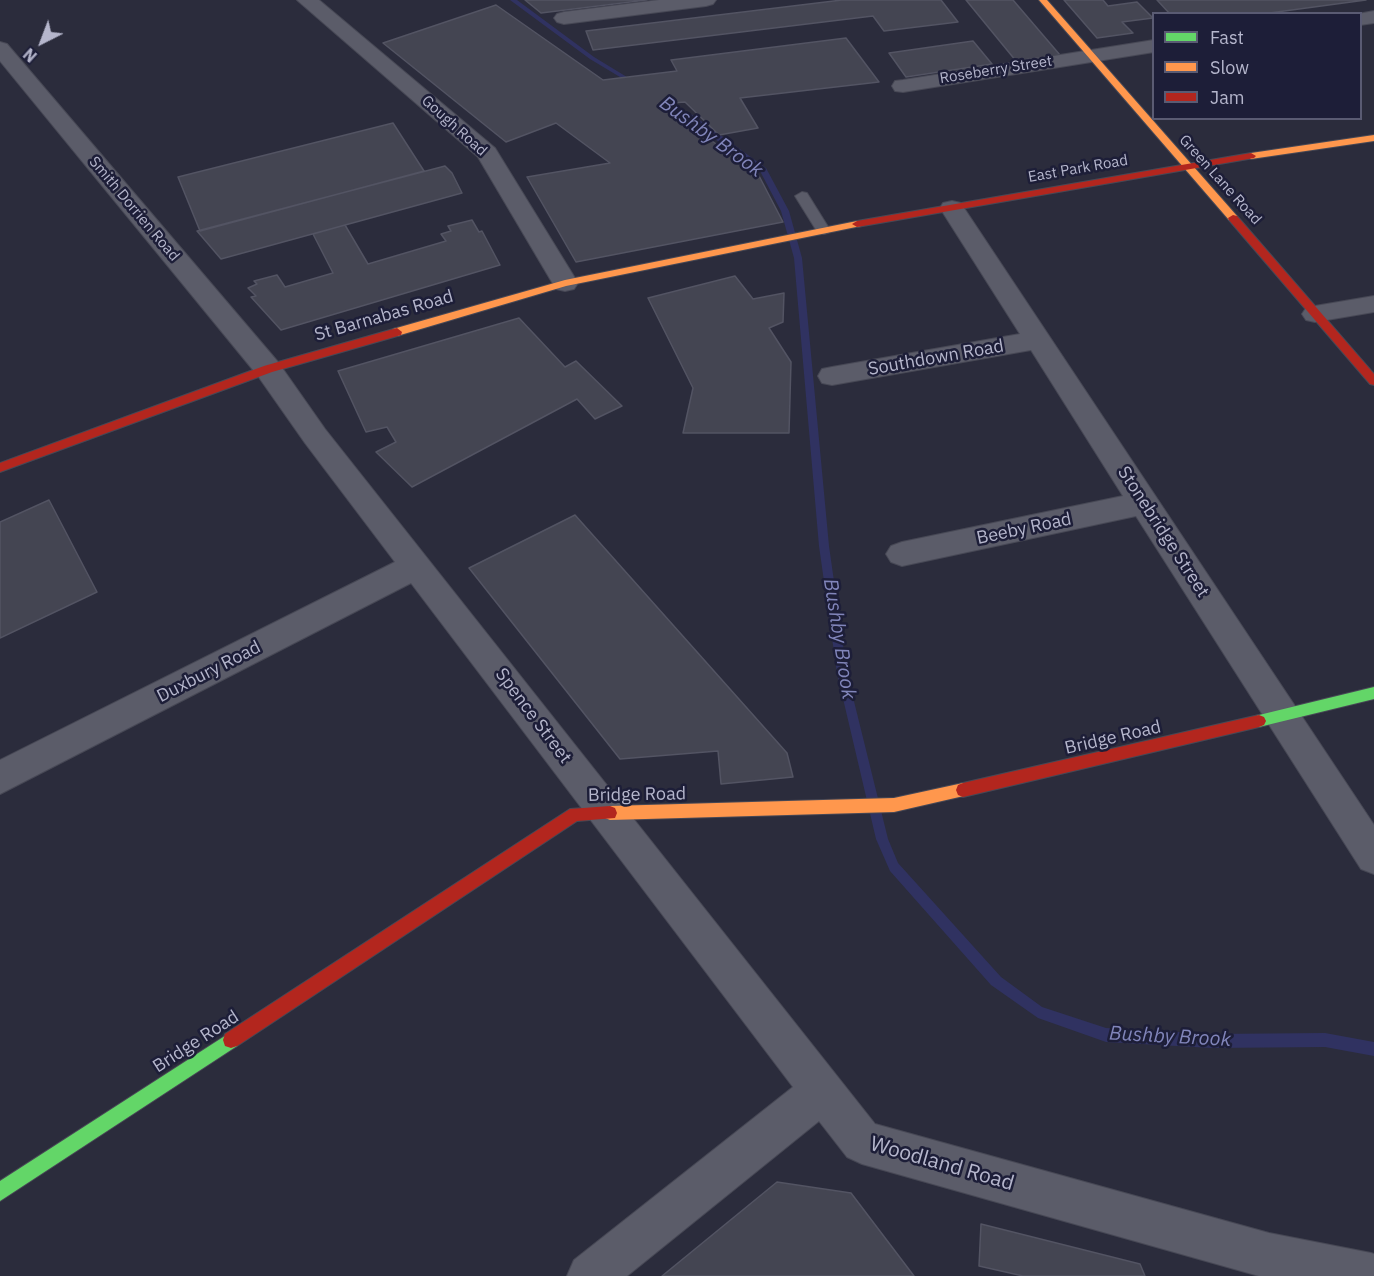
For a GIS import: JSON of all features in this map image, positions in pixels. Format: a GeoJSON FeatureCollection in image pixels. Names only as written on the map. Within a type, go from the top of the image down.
{"type":"FeatureCollection","features":[{"type":"Feature","properties":{"kind":"street","name":"Gough Road"},"geometry":{"type":"LineString","coordinates":[[308,0],[487,153],[565,283]]}},
{"type":"Feature","properties":{"kind":"street"},"geometry":{"type":"LineString","coordinates":[[564,18],[706,0]]}},
{"type":"Feature","properties":{"kind":"street","name":"Green Lane Road"},"geometry":{"type":"LineString","coordinates":[[1043,0],[1374,381]]}},
{"type":"Feature","properties":{"kind":"street","name":"Roseberry Street"},"geometry":{"type":"LineString","coordinates":[[903,86],[1152,46]]}},
{"type":"Feature","properties":{"kind":"street","name":"Smith Dorrien Road"},"geometry":{"type":"LineString","coordinates":[[0,48],[268,369]]}},
{"type":"Feature","properties":{"kind":"street","name":"East Park Road"},"geometry":{"type":"LineString","coordinates":[[788,236],[1186,166],[1374,138]]}},
{"type":"Feature","properties":{"kind":"street","name":"Stonebridge Street"},"geometry":{"type":"LineString","coordinates":[[952,208],[1040,340],[1374,857]]}},
{"type":"Feature","properties":{"kind":"street","name":"St Barnabas Road"},"geometry":{"type":"LineString","coordinates":[[0,468],[268,369],[565,283],[788,236]]}},
{"type":"Feature","properties":{"kind":"street"},"geometry":{"type":"LineString","coordinates":[[1315,314],[1374,304]]}},
{"type":"Feature","properties":{"kind":"street","name":"Southdown Road"},"geometry":{"type":"LineString","coordinates":[[832,376],[1040,340]]}},
{"type":"Feature","properties":{"kind":"street","name":"Spence Street"},"geometry":{"type":"LineString","coordinates":[[268,369],[315,436],[822,1091]]}},
{"type":"Feature","properties":{"kind":"street","name":"Beeby Road"},"geometry":{"type":"LineString","coordinates":[[902,554],[1145,503]]}},
{"type":"Feature","properties":{"kind":"street","name":"Duxbury Road"},"geometry":{"type":"LineString","coordinates":[[0,778],[417,565]]}},
{"type":"Feature","properties":{"kind":"street","name":"Bridge Road"},"geometry":{"type":"LineString","coordinates":[[0,1192],[575,814],[894,805],[1071,766],[1374,693]]}},
{"type":"Feature","properties":{"kind":"street"},"geometry":{"type":"LineString","coordinates":[[590,1276],[822,1091]]}},
{"type":"Feature","properties":{"kind":"street","name":"Woodland Road"},"geometry":{"type":"LineString","coordinates":[[822,1091],[862,1142],[1260,1266],[1371,1276]]}},
{"type":"Feature","properties":{"kind":"lane"},"geometry":{"type":"LineString","coordinates":[[802,196],[823,230]]}},
{"type":"Feature","properties":{"kind":"building"},"geometry":{"type":"Polygon","coordinates":[[[525,0],[647,0],[541,13],[525,0]]]}},
{"type":"Feature","properties":{"kind":"building"},"geometry":{"type":"Polygon","coordinates":[[[842,0],[941,0],[958,22],[884,31],[873,16],[593,50],[586,31],[842,0]]]}},
{"type":"Feature","properties":{"kind":"building"},"geometry":{"type":"Polygon","coordinates":[[[966,0],[1013,0],[1060,55],[1016,61],[966,0]]]}},
{"type":"Feature","properties":{"kind":"building"},"geometry":{"type":"Polygon","coordinates":[[[1064,0],[1103,0],[1108,6],[1137,2],[1152,17],[1122,22],[1133,33],[1097,38],[1064,0]]]}},
{"type":"Feature","properties":{"kind":"building"},"geometry":{"type":"Polygon","coordinates":[[[1157,0],[1366,0],[1277,12],[1168,12],[1157,0]]]}},
{"type":"Feature","properties":{"kind":"building"},"geometry":{"type":"Polygon","coordinates":[[[496,5],[603,80],[677,71],[671,60],[846,38],[879,82],[740,98],[758,128],[719,135],[685,102],[658,104],[757,172],[783,222],[576,262],[527,177],[610,163],[556,123],[506,142],[383,43],[496,5]]]}},
{"type":"Feature","properties":{"kind":"building"},"geometry":{"type":"Polygon","coordinates":[[[973,41],[992,64],[906,77],[889,53],[973,41]]]}},
{"type":"Feature","properties":{"kind":"building"},"geometry":{"type":"Polygon","coordinates":[[[393,123],[424,171],[200,231],[178,177],[393,123]]]}},
{"type":"Feature","properties":{"kind":"building"},"geometry":{"type":"Polygon","coordinates":[[[445,166],[452,173],[462,193],[221,259],[197,231],[445,166]]]}},
{"type":"Feature","properties":{"kind":"building"},"geometry":{"type":"Polygon","coordinates":[[[472,220],[479,232],[482,231],[500,265],[281,330],[251,297],[256,296],[248,288],[257,284],[254,281],[277,275],[285,287],[333,273],[313,234],[345,225],[368,264],[446,241],[441,234],[451,231],[448,226],[472,220]]]}},
{"type":"Feature","properties":{"kind":"building"},"geometry":{"type":"Polygon","coordinates":[[[735,276],[753,299],[784,293],[783,322],[769,328],[791,362],[789,433],[683,433],[693,388],[648,298],[735,276]]]}},
{"type":"Feature","properties":{"kind":"building"},"geometry":{"type":"Polygon","coordinates":[[[519,318],[565,367],[576,361],[622,406],[595,419],[577,399],[412,487],[376,452],[396,442],[387,427],[366,432],[338,371],[519,318]]]}},
{"type":"Feature","properties":{"kind":"building"},"geometry":{"type":"Polygon","coordinates":[[[49,500],[97,592],[0,638],[0,522],[49,500]]]}},
{"type":"Feature","properties":{"kind":"building"},"geometry":{"type":"Polygon","coordinates":[[[575,515],[787,753],[793,777],[721,784],[718,751],[620,759],[469,568],[575,515]]]}},
{"type":"Feature","properties":{"kind":"building"},"geometry":{"type":"Polygon","coordinates":[[[777,1182],[851,1193],[914,1276],[662,1276],[777,1182]]]}},
{"type":"Feature","properties":{"kind":"building"},"geometry":{"type":"Polygon","coordinates":[[[981,1224],[1140,1264],[1145,1276],[1023,1276],[979,1266],[981,1224]]]}},
{"type":"Feature","properties":{"kind":"waterway","name":"Bushby Brook"},"geometry":{"type":"LineString","coordinates":[[513,0],[592,58],[637,85]]}},
{"type":"Feature","properties":{"kind":"waterway","name":"Bushby Brook"},"geometry":{"type":"LineString","coordinates":[[655,96],[691,118],[763,170],[785,211],[798,258],[824,546],[842,673],[882,839],[894,867],[996,981],[1038,1012],[1106,1035],[1212,1041],[1325,1040],[1374,1049]]}},
{"type":"Feature","properties":{"kind":"traffic: fast"},"geometry":{"type":"LineString","coordinates":[[1259,721],[1374,693]]}},
{"type":"Feature","properties":{"kind":"traffic: fast"},"geometry":{"type":"LineString","coordinates":[[0,1192],[231,1040]]}},
{"type":"Feature","properties":{"kind":"traffic: slow"},"geometry":{"type":"LineString","coordinates":[[1043,0],[1233,218]]}},
{"type":"Feature","properties":{"kind":"traffic: slow"},"geometry":{"type":"LineString","coordinates":[[1251,156],[1374,138]]}},
{"type":"Feature","properties":{"kind":"traffic: slow"},"geometry":{"type":"LineString","coordinates":[[397,332],[565,283],[857,224]]}},
{"type":"Feature","properties":{"kind":"traffic: slow"},"geometry":{"type":"LineString","coordinates":[[610,813],[894,805],[963,790]]}},
{"type":"Feature","properties":{"kind":"traffic: jam"},"geometry":{"type":"LineString","coordinates":[[857,224],[1251,156]]}},
{"type":"Feature","properties":{"kind":"traffic: jam"},"geometry":{"type":"LineString","coordinates":[[1233,218],[1374,381]]}},
{"type":"Feature","properties":{"kind":"traffic: jam"},"geometry":{"type":"LineString","coordinates":[[0,468],[268,369],[397,332]]}},
{"type":"Feature","properties":{"kind":"traffic: jam"},"geometry":{"type":"LineString","coordinates":[[963,790],[1259,721]]}},
{"type":"Feature","properties":{"kind":"traffic: jam"},"geometry":{"type":"LineString","coordinates":[[231,1040],[575,814],[610,813]]}}]}
